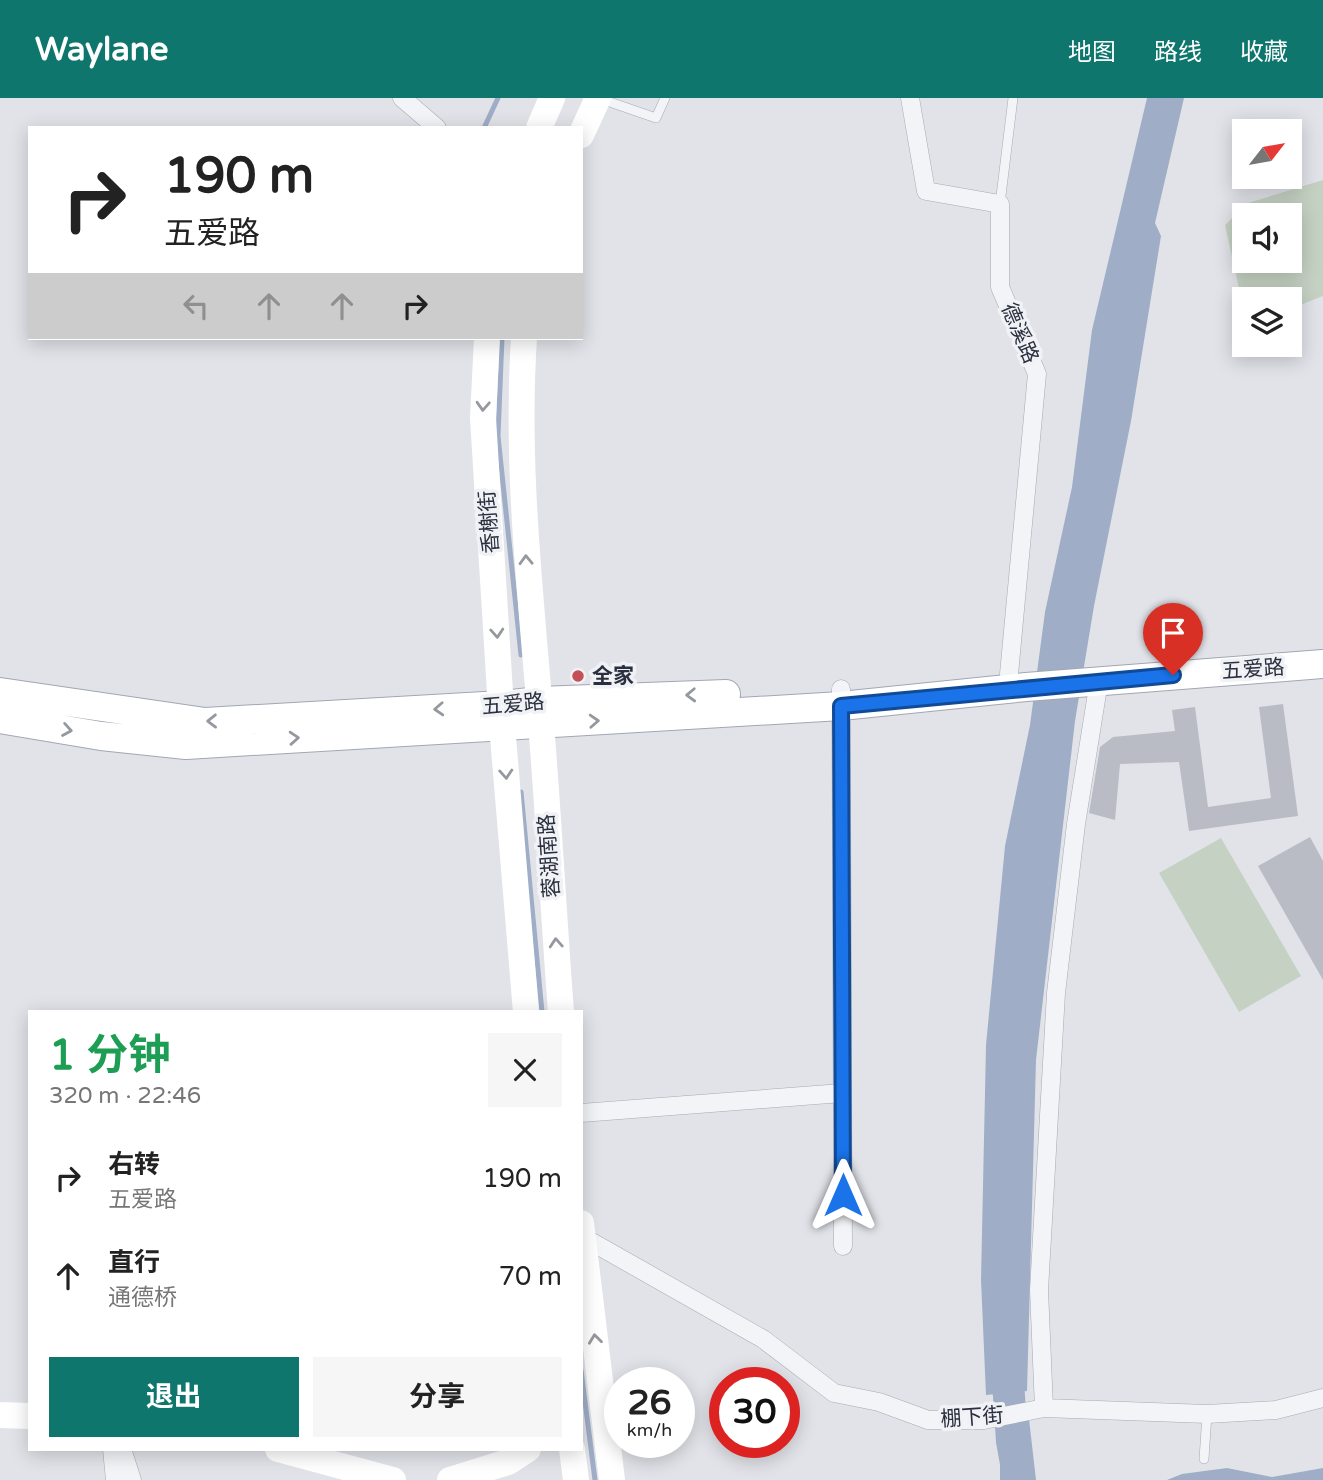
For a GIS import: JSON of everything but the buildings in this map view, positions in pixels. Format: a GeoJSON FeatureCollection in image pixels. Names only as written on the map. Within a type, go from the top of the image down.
{"type":"FeatureCollection","features":[{"type":"Feature","properties":{"kind":"main road"},"geometry":{"type":"LineString","coordinates":[[540,126],[552,98]]}},
{"type":"Feature","properties":{"kind":"main road"},"geometry":{"type":"LineString","coordinates":[[583,131],[598,98]]}},
{"type":"Feature","properties":{"kind":"main road","name":"香榭街"},"geometry":{"type":"LineString","coordinates":[[487,340],[483,418],[502,715]]}},
{"type":"Feature","properties":{"kind":"main road","name":"蓉湖南路"},"geometry":{"type":"LineString","coordinates":[[524,340],[521,389],[527,572],[540,712],[561,1010]]}},
{"type":"Feature","properties":{"kind":"main road","name":"五爱路"},"geometry":{"type":"LineString","coordinates":[[1100,674],[1323,649]]}},
{"type":"Feature","properties":{"kind":"main road","name":"五爱路"},"geometry":{"type":"LineString","coordinates":[[0,719],[101,736],[186,745],[540,712],[841,698],[1021,678],[1323,664]]}},
{"type":"Feature","properties":{"kind":"main road","name":"五爱路"},"geometry":{"type":"LineString","coordinates":[[0,692],[205,722],[502,715]]}},
{"type":"Feature","properties":{"kind":"main road","name":"蓉湖南路"},"geometry":{"type":"LineString","coordinates":[[502,715],[526,1010]]}},
{"type":"Feature","properties":{"kind":"main road"},"geometry":{"type":"LineString","coordinates":[[583,1241],[612,1480]]}},
{"type":"Feature","properties":{"kind":"main road"},"geometry":{"type":"LineString","coordinates":[[0,1415],[28,1416]]}},
{"type":"Feature","properties":{"kind":"main road"},"geometry":{"type":"LineString","coordinates":[[285,1451],[393,1480]]}},
{"type":"Feature","properties":{"kind":"main road"},"geometry":{"type":"LineString","coordinates":[[450,1480],[508,1462],[525,1451]]}},
{"type":"Feature","properties":{"kind":"main road"},"geometry":{"type":"LineString","coordinates":[[572,1451],[576,1480]]}},
{"type":"Feature","properties":{"kind":"street"},"geometry":{"type":"LineString","coordinates":[[402,98],[435,126]]}},
{"type":"Feature","properties":{"kind":"street"},"geometry":{"type":"LineString","coordinates":[[910,98],[926,191],[1000,204]]}},
{"type":"Feature","properties":{"kind":"street","name":"德溪路"},"geometry":{"type":"LineString","coordinates":[[1000,204],[1000,288],[1037,374],[1021,678]]}},
{"type":"Feature","properties":{"kind":"street"},"geometry":{"type":"LineString","coordinates":[[1044,1408],[1039,1290],[1056,993],[1076,824],[1100,674]]}},
{"type":"Feature","properties":{"kind":"street"},"geometry":{"type":"LineString","coordinates":[[841,698],[843,1246]]}},
{"type":"Feature","properties":{"kind":"street"},"geometry":{"type":"LineString","coordinates":[[583,1113],[842,1093]]}},
{"type":"Feature","properties":{"kind":"street","name":"棚下街"},"geometry":{"type":"LineString","coordinates":[[583,1234],[763,1339],[834,1393],[879,1402],[928,1420],[985,1420],[1044,1408],[1207,1414],[1276,1410],[1323,1398]]}},
{"type":"Feature","properties":{"kind":"street"},"geometry":{"type":"LineString","coordinates":[[112,1451],[115,1480]]}},
{"type":"Feature","properties":{"kind":"street"},"geometry":{"type":"LineString","coordinates":[[123,1451],[132,1480]]}},
{"type":"Feature","properties":{"kind":"lane"},"geometry":{"type":"LineString","coordinates":[[598,98],[656,118],[666,98]]}},
{"type":"Feature","properties":{"kind":"lane"},"geometry":{"type":"LineString","coordinates":[[1000,204],[1013,98]]}},
{"type":"Feature","properties":{"kind":"lane"},"geometry":{"type":"LineString","coordinates":[[1204,1459],[1207,1414]]}},
{"type":"Feature","properties":{"kind":"green space"},"geometry":{"type":"Polygon","coordinates":[[[1323,180],[1323,296],[1302,304],[1302,287],[1239,287],[1236,273],[1302,273],[1302,203],[1248,203],[1302,189],[1302,186],[1323,180]]]}},
{"type":"Feature","properties":{"kind":"green space"},"geometry":{"type":"Polygon","coordinates":[[[1232,218],[1232,256],[1225,225],[1232,218]]]}},
{"type":"Feature","properties":{"kind":"green space"},"geometry":{"type":"Polygon","coordinates":[[[1221,838],[1301,976],[1239,1012],[1159,873],[1221,838]]]}},
{"type":"Feature","properties":{"kind":"water"},"geometry":{"type":"Polygon","coordinates":[[[1147,98],[1184,98],[1155,223],[1161,236],[1131,421],[1094,606],[1075,721],[1036,1060],[1027,1391],[986,1395],[981,1280],[986,1045],[1005,846],[1030,725],[1045,612],[1072,487],[1092,330],[1147,98]]]}},
{"type":"Feature","properties":{"kind":"water"},"geometry":{"type":"Polygon","coordinates":[[[1029,1419],[1036,1480],[1000,1480],[1000,1424],[1029,1419]]]}},
{"type":"Feature","properties":{"kind":"water"},"geometry":{"type":"Polygon","coordinates":[[[1227,1468],[1272,1477],[1323,1468],[1323,1480],[1167,1480],[1182,1474],[1227,1468]]]}},
{"type":"Feature","properties":{"kind":"waterway"},"geometry":{"type":"LineString","coordinates":[[485,126],[498,98]]}},
{"type":"Feature","properties":{"kind":"waterway"},"geometry":{"type":"LineString","coordinates":[[502,340],[498,436],[521,655]]}},
{"type":"Feature","properties":{"kind":"waterway"},"geometry":{"type":"LineString","coordinates":[[521,792],[542,1010]]}},
{"type":"Feature","properties":{"kind":"waterway"},"geometry":{"type":"LineString","coordinates":[[1006,1352],[1012,1441],[1019,1480]]}},
{"type":"Feature","properties":{"kind":"waterway"},"geometry":{"type":"LineString","coordinates":[[583,1386],[595,1480]]}},
{"type":"Feature","properties":{"kind":"place","name":"全家"},"geometry":{"type":"Point","coordinates":[578,676]}},
{"type":"Feature","properties":{"kind":"route"},"geometry":{"type":"LineString","coordinates":[[843,1195],[841,706],[1173,675]]}}]}
